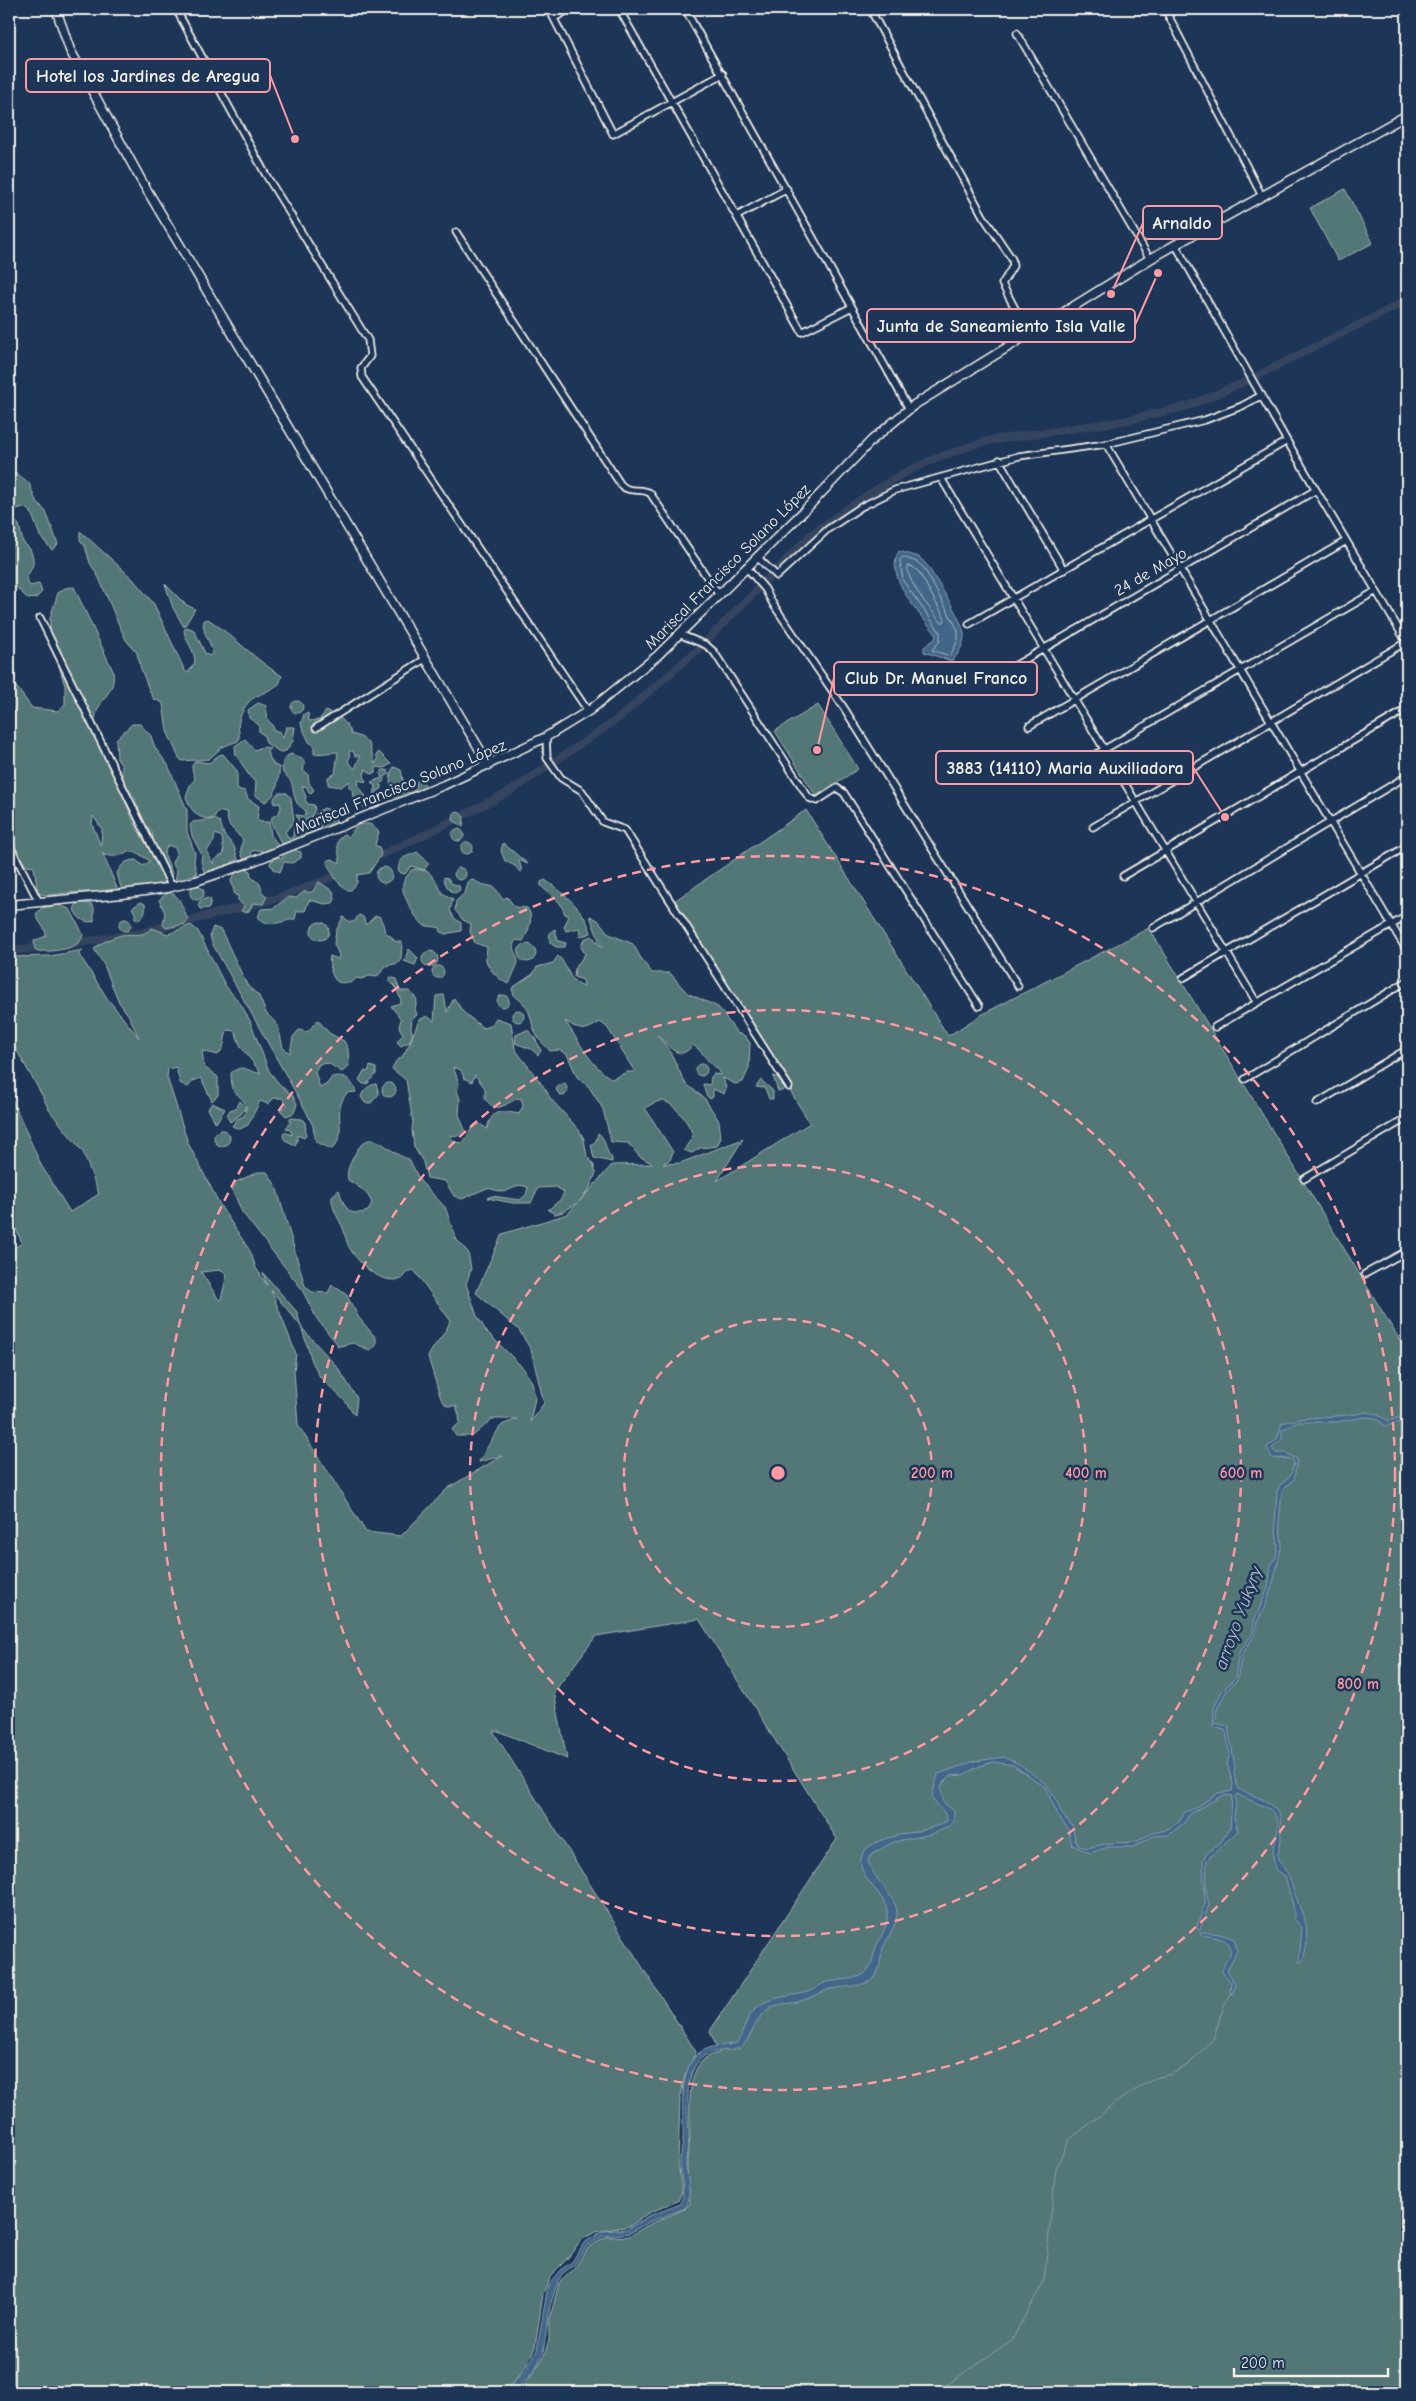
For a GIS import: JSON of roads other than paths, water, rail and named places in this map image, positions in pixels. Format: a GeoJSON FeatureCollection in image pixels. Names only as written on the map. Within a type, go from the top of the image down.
{"type":"FeatureCollection","features":[{"type":"Feature","properties":{"kind":"street"},"geometry":{"type":"LineString","coordinates":[[56,9],[70,50],[136,171],[488,765]]}},
{"type":"Feature","properties":{"kind":"street"},"geometry":{"type":"LineString","coordinates":[[176,9],[266,174],[368,340],[370,356],[361,368],[362,377],[588,711]]}},
{"type":"Feature","properties":{"kind":"street"},"geometry":{"type":"LineString","coordinates":[[549,9],[613,134],[722,74]]}},
{"type":"Feature","properties":{"kind":"street"},"geometry":{"type":"LineString","coordinates":[[554,18],[570,9]]}},
{"type":"Feature","properties":{"kind":"street"},"geometry":{"type":"LineString","coordinates":[[619,9],[802,332],[852,307]]}},
{"type":"Feature","properties":{"kind":"street"},"geometry":{"type":"LineString","coordinates":[[685,9],[909,409]]}},
{"type":"Feature","properties":{"kind":"street"},"geometry":{"type":"LineString","coordinates":[[870,9],[983,216],[1012,259],[1013,266],[1002,284],[1028,333]]}},
{"type":"Feature","properties":{"kind":"street"},"geometry":{"type":"LineString","coordinates":[[1165,9],[1262,196]]}},
{"type":"Feature","properties":{"kind":"street"},"geometry":{"type":"LineString","coordinates":[[1017,33],[1150,259]]}},
{"type":"Feature","properties":{"kind":"street","name":"Mariscal Francisco Solano López"},"geometry":{"type":"LineString","coordinates":[[9,905],[172,887],[246,864],[488,765],[546,738],[588,711],[657,656],[872,440],[909,409],[1028,333],[1150,259],[1407,115]]}},
{"type":"Feature","properties":{"kind":"street"},"geometry":{"type":"LineString","coordinates":[[737,216],[787,189]]}},
{"type":"Feature","properties":{"kind":"street"},"geometry":{"type":"LineString","coordinates":[[456,232],[621,484],[630,490],[647,490],[650,493],[719,595]]}},
{"type":"Feature","properties":{"kind":"street"},"geometry":{"type":"LineString","coordinates":[[1093,827],[1407,643],[1287,441],[1176,244]]}},
{"type":"Feature","properties":{"kind":"street"},"geometry":{"type":"LineString","coordinates":[[757,557],[777,576],[828,529],[861,507],[895,490],[999,460],[1106,444],[1205,420],[1233,410],[1262,395]]}},
{"type":"Feature","properties":{"kind":"street"},"geometry":{"type":"LineString","coordinates":[[969,624],[1287,441]]}},
{"type":"Feature","properties":{"kind":"street"},"geometry":{"type":"LineString","coordinates":[[1106,444],[1407,951]]}},
{"type":"Feature","properties":{"kind":"street"},"geometry":{"type":"LineString","coordinates":[[999,460],[1064,570]]}},
{"type":"Feature","properties":{"kind":"street"},"geometry":{"type":"LineString","coordinates":[[941,478],[1256,1003]]}},
{"type":"Feature","properties":{"kind":"street","name":"24 de Mayo"},"geometry":{"type":"LineString","coordinates":[[998,676],[1316,490]]}},
{"type":"Feature","properties":{"kind":"street"},"geometry":{"type":"LineString","coordinates":[[1029,726],[1346,541]]}},
{"type":"Feature","properties":{"kind":"street"},"geometry":{"type":"LineString","coordinates":[[746,567],[765,589],[844,708],[1018,986]]}},
{"type":"Feature","properties":{"kind":"street"},"geometry":{"type":"LineString","coordinates":[[1058,777],[1376,591]]}},
{"type":"Feature","properties":{"kind":"street"},"geometry":{"type":"LineString","coordinates":[[40,618],[172,887]]}},
{"type":"Feature","properties":{"kind":"street"},"geometry":{"type":"LineString","coordinates":[[679,634],[706,645],[714,652],[809,798],[817,800],[837,788],[844,793],[979,1006]]}},
{"type":"Feature","properties":{"kind":"street"},"geometry":{"type":"LineString","coordinates":[[316,728],[425,659]]}},
{"type":"Feature","properties":{"kind":"street"},"geometry":{"type":"LineString","coordinates":[[1124,876],[1407,710]]}},
{"type":"Feature","properties":{"kind":"street"},"geometry":{"type":"LineString","coordinates":[[546,738],[547,758],[561,778],[582,791],[604,822],[625,830],[789,1088]]}},
{"type":"Feature","properties":{"kind":"street"},"geometry":{"type":"LineString","coordinates":[[1153,928],[1407,776]]}},
{"type":"Feature","properties":{"kind":"street"},"geometry":{"type":"LineString","coordinates":[[9,844],[39,902]]}},
{"type":"Feature","properties":{"kind":"street"},"geometry":{"type":"LineString","coordinates":[[1183,978],[1407,846]]}},
{"type":"Feature","properties":{"kind":"street"},"geometry":{"type":"LineString","coordinates":[[1215,1027],[1407,916]]}},
{"type":"Feature","properties":{"kind":"street"},"geometry":{"type":"LineString","coordinates":[[1245,1079],[1407,982]]}},
{"type":"Feature","properties":{"kind":"street"},"geometry":{"type":"LineString","coordinates":[[1317,1103],[1407,1049]]}},
{"type":"Feature","properties":{"kind":"street"},"geometry":{"type":"LineString","coordinates":[[1304,1179],[1407,1118]]}},
{"type":"Feature","properties":{"kind":"street"},"geometry":{"type":"LineString","coordinates":[[1365,1274],[1407,1251]]}},
{"type":"Feature","properties":{"kind":"water"},"geometry":{"type":"Polygon","coordinates":[[[899,551],[919,557],[927,565],[959,619],[964,634],[963,641],[958,653],[951,661],[924,652],[924,647],[935,639],[936,634],[913,606],[900,583],[895,561],[899,551]]]}},
{"type":"Feature","properties":{"kind":"water"},"geometry":{"type":"Polygon","coordinates":[[[1367,1412],[1389,1421],[1407,1415],[1407,1420],[1386,1426],[1375,1418],[1365,1417],[1337,1422],[1298,1422],[1282,1430],[1282,1439],[1272,1448],[1276,1453],[1286,1453],[1297,1459],[1294,1479],[1282,1491],[1279,1522],[1282,1544],[1266,1605],[1257,1622],[1255,1634],[1242,1655],[1237,1680],[1227,1690],[1217,1709],[1215,1723],[1228,1726],[1235,1767],[1234,1774],[1238,1789],[1266,1801],[1280,1814],[1281,1840],[1277,1859],[1286,1869],[1306,1924],[1307,1943],[1303,1961],[1299,1962],[1302,1927],[1294,1919],[1294,1909],[1285,1876],[1275,1869],[1273,1853],[1278,1823],[1274,1813],[1269,1809],[1237,1794],[1235,1796],[1234,1817],[1238,1831],[1207,1860],[1206,1889],[1209,1905],[1200,1929],[1203,1932],[1220,1934],[1234,1939],[1237,1950],[1227,1971],[1235,1984],[1233,1994],[1230,1993],[1231,1982],[1222,1972],[1230,1954],[1231,1948],[1229,1944],[1216,1937],[1202,1935],[1197,1927],[1205,1903],[1203,1860],[1206,1854],[1221,1842],[1230,1828],[1232,1796],[1223,1795],[1190,1814],[1183,1824],[1168,1835],[1154,1836],[1133,1847],[1108,1847],[1090,1853],[1072,1845],[1068,1829],[1059,1817],[1045,1787],[1013,1765],[993,1762],[963,1775],[950,1776],[943,1783],[941,1789],[944,1803],[954,1811],[954,1822],[934,1833],[891,1843],[870,1856],[868,1860],[870,1867],[893,1900],[897,1912],[896,1922],[883,1948],[875,1977],[871,1981],[860,1985],[831,1989],[802,2001],[772,2007],[761,2016],[741,2048],[708,2054],[697,2063],[692,2073],[688,2095],[689,2140],[686,2163],[689,2192],[688,2203],[685,2208],[649,2222],[630,2233],[603,2236],[587,2246],[575,2264],[562,2274],[558,2281],[550,2306],[543,2353],[534,2371],[514,2392],[508,2392],[512,2384],[527,2368],[537,2350],[548,2285],[560,2270],[572,2262],[584,2243],[603,2231],[628,2229],[648,2216],[681,2204],[683,2186],[680,2162],[683,2139],[683,2093],[687,2070],[692,2060],[708,2048],[737,2043],[750,2015],[762,2003],[807,1992],[827,1982],[856,1978],[869,1969],[876,1947],[886,1926],[887,1912],[881,1897],[865,1876],[861,1860],[864,1852],[879,1841],[927,1829],[947,1821],[946,1815],[932,1797],[938,1774],[975,1761],[1004,1757],[1021,1765],[1047,1785],[1056,1799],[1062,1814],[1073,1827],[1075,1841],[1079,1846],[1087,1848],[1110,1843],[1136,1842],[1153,1833],[1166,1830],[1179,1822],[1185,1812],[1196,1808],[1218,1793],[1232,1791],[1233,1784],[1227,1764],[1230,1753],[1227,1735],[1225,1730],[1213,1727],[1214,1708],[1222,1691],[1235,1678],[1239,1653],[1253,1633],[1254,1621],[1268,1588],[1271,1565],[1276,1557],[1278,1546],[1275,1524],[1277,1491],[1280,1485],[1290,1477],[1294,1464],[1293,1459],[1272,1458],[1267,1447],[1277,1439],[1282,1423],[1292,1420],[1367,1412]]]}},
{"type":"Feature","properties":{"kind":"waterway"},"geometry":{"type":"LineString","coordinates":[[923,2392],[943,2387],[1012,2340],[1044,2281],[1056,2168],[1069,2140],[1119,2100],[1155,2078],[1172,2074],[1189,2064],[1213,2039],[1224,2006],[1232,1992]]}},
{"type":"Feature","properties":{"kind":"place","name":"Hotel los Jardines de Aregua"},"geometry":{"type":"Point","coordinates":[295,139]}},
{"type":"Feature","properties":{"kind":"place","name":"Junta de Saneamiento Isla Valle"},"geometry":{"type":"Point","coordinates":[1158,273]}},
{"type":"Feature","properties":{"kind":"place","name":"Arnaldo"},"geometry":{"type":"Point","coordinates":[1111,294]}},
{"type":"Feature","properties":{"kind":"place","name":"Club Dr. Manuel Franco"},"geometry":{"type":"Point","coordinates":[817,750]}},
{"type":"Feature","properties":{"kind":"place","name":"3883 (14110) Maria Auxiliadora"},"geometry":{"type":"Point","coordinates":[1225,817]}},
{"type":"Feature","properties":{"kind":"water label","name":"arroyo Yukyry"},"geometry":{"type":"Point","coordinates":[1238,1618]}}]}
